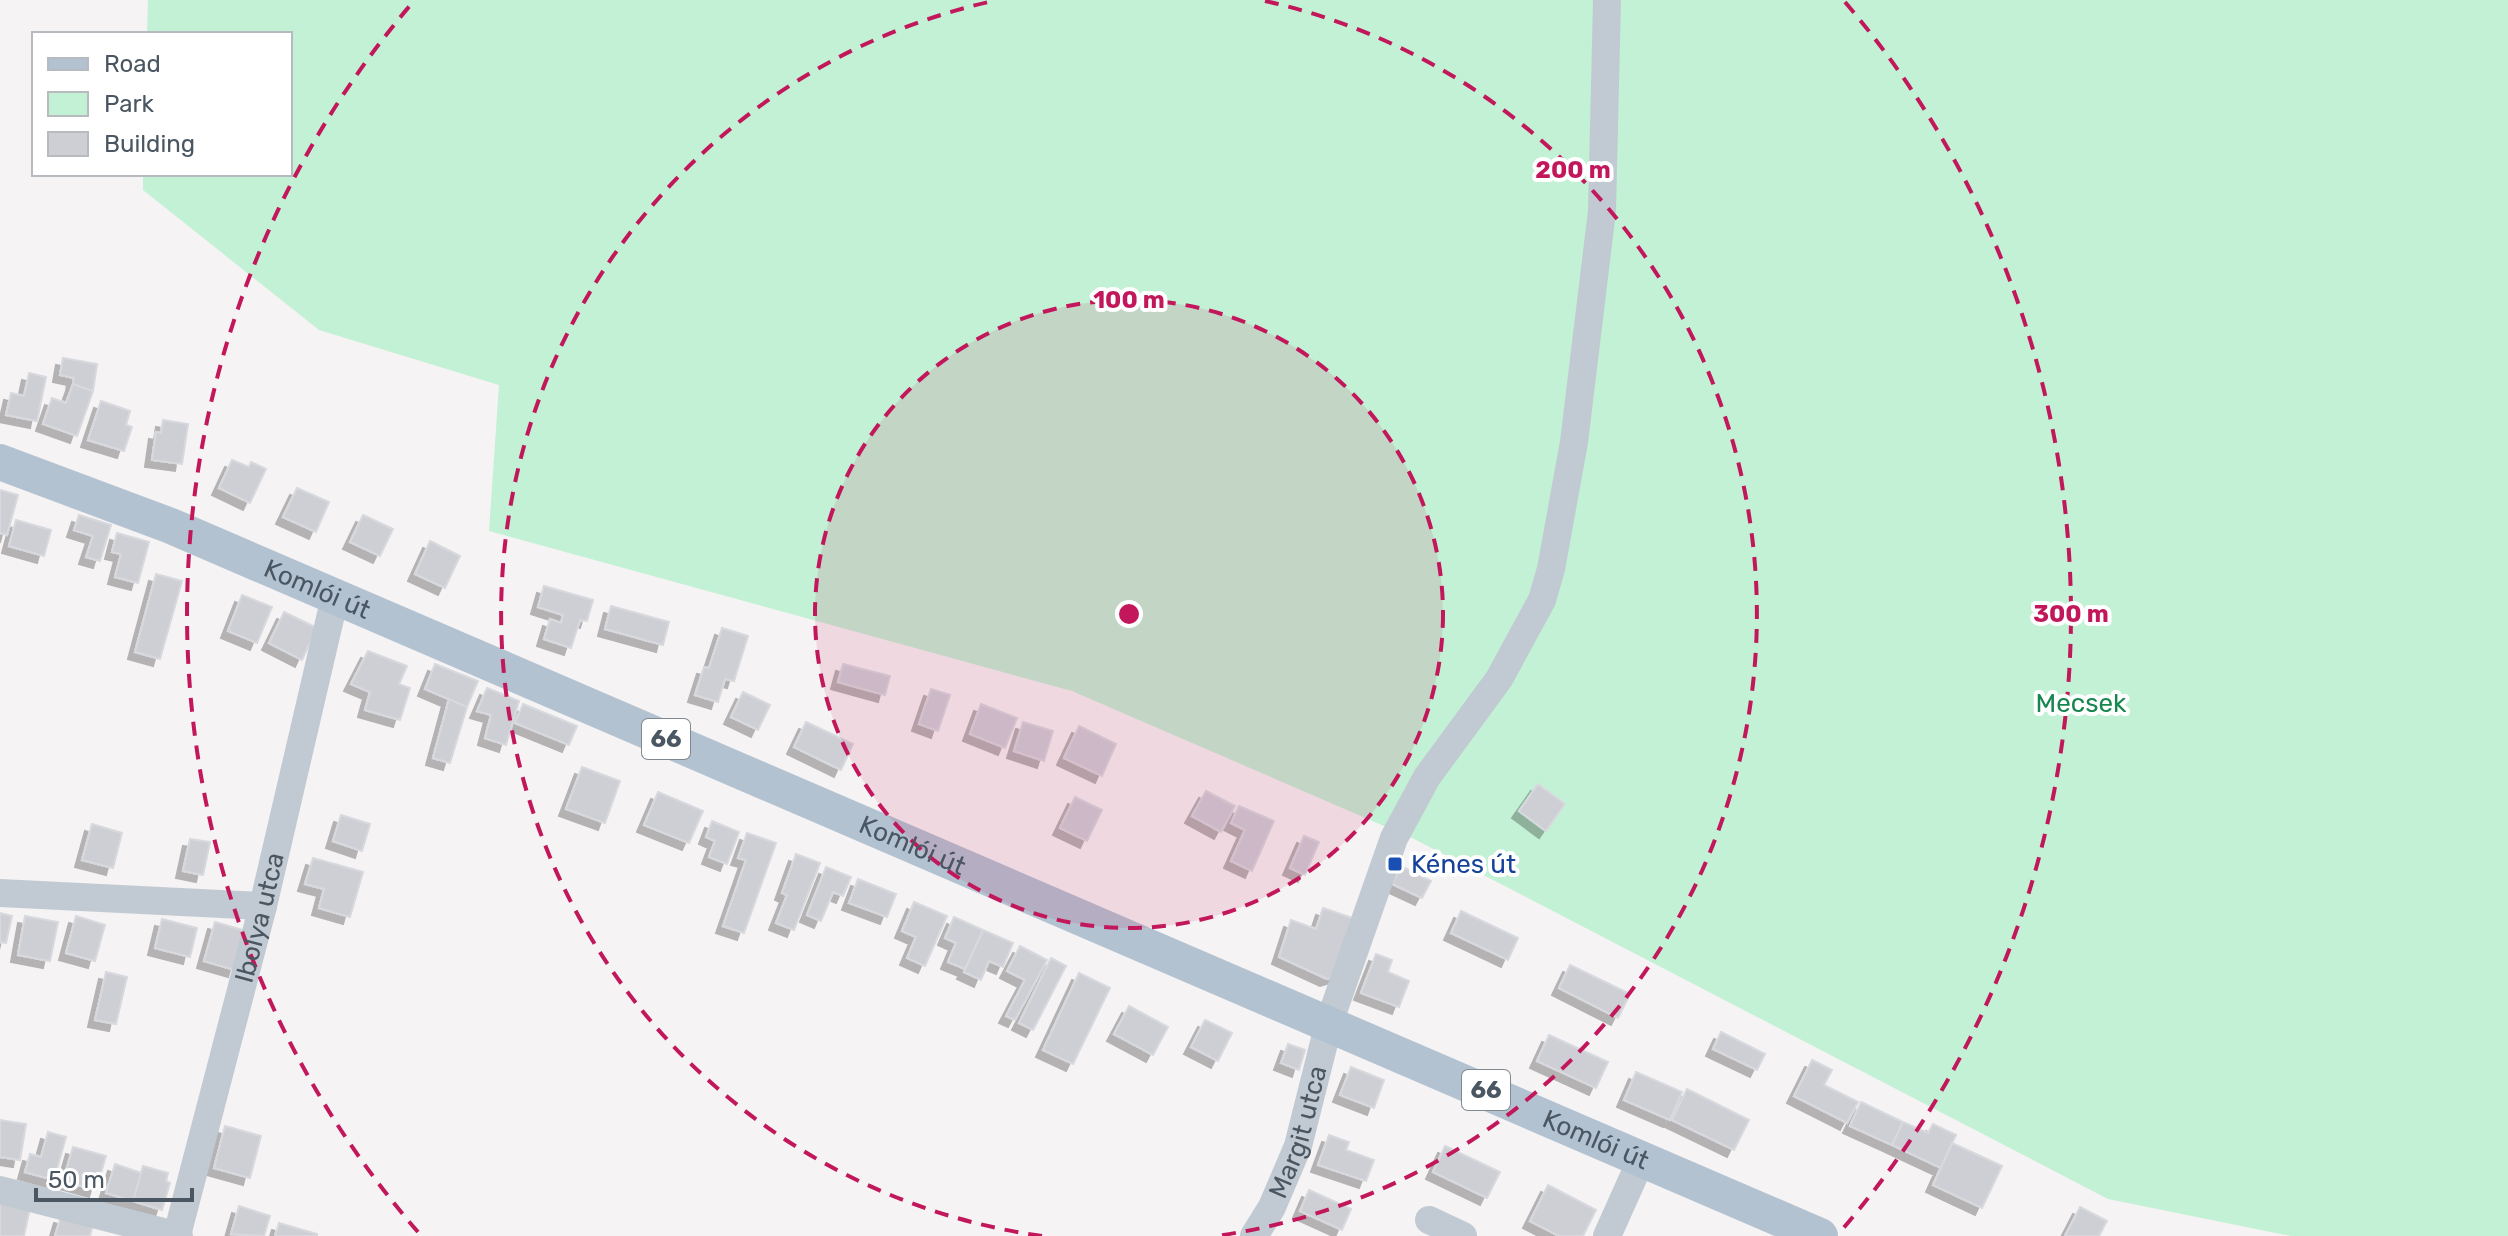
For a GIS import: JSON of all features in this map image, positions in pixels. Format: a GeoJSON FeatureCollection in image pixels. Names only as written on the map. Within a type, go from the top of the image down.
{"type":"FeatureCollection","features":[{"type":"Feature","properties":{"kind":"main road","name":"Komlói út"},"geometry":{"type":"LineString","coordinates":[[0,462],[171,526],[1820,1236]]}},
{"type":"Feature","properties":{"kind":"street"},"geometry":{"type":"LineString","coordinates":[[1329,1023],[1394,838],[1427,777],[1499,679],[1542,600],[1551,569],[1574,442],[1602,211],[1607,0]]}},
{"type":"Feature","properties":{"kind":"street","name":"Ibolya utca"},"geometry":{"type":"LineString","coordinates":[[178,1236],[263,906],[335,597]]}},
{"type":"Feature","properties":{"kind":"street"},"geometry":{"type":"LineString","coordinates":[[0,893],[263,906]]}},
{"type":"Feature","properties":{"kind":"street","name":"Margit utca"},"geometry":{"type":"LineString","coordinates":[[1254,1236],[1272,1207],[1298,1146],[1329,1023]]}},
{"type":"Feature","properties":{"kind":"street"},"geometry":{"type":"LineString","coordinates":[[1607,1236],[1642,1158]]}},
{"type":"Feature","properties":{"kind":"street"},"geometry":{"type":"LineString","coordinates":[[0,1190],[178,1236]]}},
{"type":"Feature","properties":{"kind":"street"},"geometry":{"type":"LineString","coordinates":[[1429,1220],[1463,1236]]}},
{"type":"Feature","properties":{"kind":"green space","name":"Mecsek"},"geometry":{"type":"Polygon","coordinates":[[[148,0],[2508,0],[2508,1236],[2291,1236],[2108,1199],[1414,839],[1072,691],[489,531],[499,385],[319,330],[143,190],[143,176],[292,176],[292,32],[147,32],[148,0]]]}},
{"type":"Feature","properties":{"kind":"building"},"geometry":{"type":"Polygon","coordinates":[[[63,358],[97,364],[93,391],[73,384],[74,378],[60,375],[63,358]]]}},
{"type":"Feature","properties":{"kind":"building"},"geometry":{"type":"Polygon","coordinates":[[[29,373],[46,377],[37,421],[6,415],[11,393],[24,396],[29,373]]]}},
{"type":"Feature","properties":{"kind":"building"},"geometry":{"type":"Polygon","coordinates":[[[73,384],[93,391],[77,436],[43,424],[52,398],[66,403],[73,384]]]}},
{"type":"Feature","properties":{"kind":"building"},"geometry":{"type":"Polygon","coordinates":[[[101,401],[130,411],[126,425],[132,427],[124,451],[88,440],[101,401]]]}},
{"type":"Feature","properties":{"kind":"building"},"geometry":{"type":"Polygon","coordinates":[[[163,420],[188,424],[182,464],[152,460],[156,432],[161,433],[163,420]]]}},
{"type":"Feature","properties":{"kind":"building"},"geometry":{"type":"Polygon","coordinates":[[[232,460],[249,467],[251,462],[266,469],[250,503],[219,488],[232,460]]]}},
{"type":"Feature","properties":{"kind":"building"},"geometry":{"type":"Polygon","coordinates":[[[297,488],[329,502],[316,532],[283,517],[297,488]]]}},
{"type":"Feature","properties":{"kind":"building"},"geometry":{"type":"Polygon","coordinates":[[[0,490],[18,495],[7,535],[0,533],[0,490]]]}},
{"type":"Feature","properties":{"kind":"building"},"geometry":{"type":"Polygon","coordinates":[[[79,515],[111,525],[100,561],[86,557],[93,536],[74,530],[79,515]]]}},
{"type":"Feature","properties":{"kind":"building"},"geometry":{"type":"Polygon","coordinates":[[[363,515],[393,529],[380,556],[350,542],[363,515]]]}},
{"type":"Feature","properties":{"kind":"building"},"geometry":{"type":"Polygon","coordinates":[[[16,520],[51,530],[44,556],[9,546],[16,520]]]}},
{"type":"Feature","properties":{"kind":"building"},"geometry":{"type":"Polygon","coordinates":[[[117,533],[149,542],[138,583],[115,577],[121,554],[112,552],[117,533]]]}},
{"type":"Feature","properties":{"kind":"building"},"geometry":{"type":"Polygon","coordinates":[[[430,541],[460,556],[445,588],[415,574],[430,541]]]}},
{"type":"Feature","properties":{"kind":"building"},"geometry":{"type":"Polygon","coordinates":[[[156,574],[182,581],[160,659],[135,652],[156,574]]]}},
{"type":"Feature","properties":{"kind":"building"},"geometry":{"type":"Polygon","coordinates":[[[544,586],[593,600],[587,621],[580,620],[571,648],[544,639],[550,619],[561,623],[563,615],[538,607],[544,586]]]}},
{"type":"Feature","properties":{"kind":"building"},"geometry":{"type":"Polygon","coordinates":[[[242,595],[272,607],[257,643],[228,631],[242,595]]]}},
{"type":"Feature","properties":{"kind":"building"},"geometry":{"type":"Polygon","coordinates":[[[611,606],[669,622],[663,645],[605,629],[611,606]]]}},
{"type":"Feature","properties":{"kind":"building"},"geometry":{"type":"Polygon","coordinates":[[[284,612],[317,628],[302,660],[269,643],[284,612]]]}},
{"type":"Feature","properties":{"kind":"building"},"geometry":{"type":"Polygon","coordinates":[[[722,628],[748,636],[734,681],[725,679],[718,702],[695,695],[704,667],[709,668],[722,628]]]}},
{"type":"Feature","properties":{"kind":"building"},"geometry":{"type":"Polygon","coordinates":[[[368,651],[407,666],[399,684],[410,688],[400,720],[365,710],[370,692],[351,684],[368,651]]]}},
{"type":"Feature","properties":{"kind":"building"},"geometry":{"type":"Polygon","coordinates":[[[435,664],[478,681],[467,707],[425,689],[435,664]]]}},
{"type":"Feature","properties":{"kind":"building"},"geometry":{"type":"Polygon","coordinates":[[[843,664],[890,676],[885,695],[838,682],[843,664]]]}},
{"type":"Feature","properties":{"kind":"building"},"geometry":{"type":"Polygon","coordinates":[[[487,688],[519,701],[506,745],[485,738],[491,715],[477,711],[487,688]]]}},
{"type":"Feature","properties":{"kind":"building"},"geometry":{"type":"Polygon","coordinates":[[[931,689],[950,695],[938,731],[919,724],[931,689]]]}},
{"type":"Feature","properties":{"kind":"building"},"geometry":{"type":"Polygon","coordinates":[[[743,692],[770,705],[758,730],[731,717],[743,692]]]}},
{"type":"Feature","properties":{"kind":"building"},"geometry":{"type":"Polygon","coordinates":[[[449,699],[467,707],[450,763],[433,758],[449,699]]]}},
{"type":"Feature","properties":{"kind":"building"},"geometry":{"type":"Polygon","coordinates":[[[523,704],[577,726],[569,745],[515,723],[523,704]]]}},
{"type":"Feature","properties":{"kind":"building"},"geometry":{"type":"Polygon","coordinates":[[[981,704],[1017,718],[1005,748],[970,734],[981,704]]]}},
{"type":"Feature","properties":{"kind":"building"},"geometry":{"type":"Polygon","coordinates":[[[806,722],[853,744],[841,770],[794,747],[806,722]]]}},
{"type":"Feature","properties":{"kind":"building"},"geometry":{"type":"Polygon","coordinates":[[[1023,722],[1053,731],[1044,761],[1014,751],[1023,722]]]}},
{"type":"Feature","properties":{"kind":"building"},"geometry":{"type":"Polygon","coordinates":[[[1079,726],[1116,744],[1102,776],[1064,758],[1079,726]]]}},
{"type":"Feature","properties":{"kind":"building"},"geometry":{"type":"Polygon","coordinates":[[[582,767],[620,781],[605,823],[566,809],[582,767]]]}},
{"type":"Feature","properties":{"kind":"building"},"geometry":{"type":"Polygon","coordinates":[[[1538,784],[1565,804],[1546,831],[1519,811],[1538,784]]]}},
{"type":"Feature","properties":{"kind":"building"},"geometry":{"type":"Polygon","coordinates":[[[1206,791],[1235,806],[1221,832],[1192,816],[1206,791]]]}},
{"type":"Feature","properties":{"kind":"building"},"geometry":{"type":"Polygon","coordinates":[[[658,792],[703,811],[689,843],[644,825],[658,792]]]}},
{"type":"Feature","properties":{"kind":"building"},"geometry":{"type":"Polygon","coordinates":[[[1075,797],[1102,810],[1087,841],[1060,828],[1075,797]]]}},
{"type":"Feature","properties":{"kind":"building"},"geometry":{"type":"Polygon","coordinates":[[[1239,806],[1274,821],[1252,871],[1231,861],[1245,830],[1231,823],[1239,806]]]}},
{"type":"Feature","properties":{"kind":"building"},"geometry":{"type":"Polygon","coordinates":[[[341,815],[370,824],[362,851],[333,841],[341,815]]]}},
{"type":"Feature","properties":{"kind":"building"},"geometry":{"type":"Polygon","coordinates":[[[712,821],[739,832],[727,864],[709,857],[715,841],[706,837],[712,821]]]}},
{"type":"Feature","properties":{"kind":"building"},"geometry":{"type":"Polygon","coordinates":[[[92,824],[122,833],[113,868],[82,860],[92,824]]]}},
{"type":"Feature","properties":{"kind":"building"},"geometry":{"type":"Polygon","coordinates":[[[747,833],[776,843],[744,933],[723,926],[746,860],[738,858],[747,833]]]}},
{"type":"Feature","properties":{"kind":"building"},"geometry":{"type":"Polygon","coordinates":[[[1304,836],[1319,842],[1305,875],[1290,868],[1304,836]]]}},
{"type":"Feature","properties":{"kind":"building"},"geometry":{"type":"Polygon","coordinates":[[[190,839],[210,842],[203,875],[183,871],[190,839]]]}},
{"type":"Feature","properties":{"kind":"building"},"geometry":{"type":"Polygon","coordinates":[[[796,854],[820,863],[794,930],[776,923],[787,895],[782,893],[796,854]]]}},
{"type":"Feature","properties":{"kind":"building"},"geometry":{"type":"Polygon","coordinates":[[[313,858],[363,872],[350,917],[319,908],[324,889],[305,884],[313,858]]]}},
{"type":"Feature","properties":{"kind":"building"},"geometry":{"type":"Polygon","coordinates":[[[1401,866],[1431,881],[1422,898],[1392,884],[1401,866]]]}},
{"type":"Feature","properties":{"kind":"building"},"geometry":{"type":"Polygon","coordinates":[[[826,867],[851,877],[843,896],[833,892],[821,921],[807,915],[826,867]]]}},
{"type":"Feature","properties":{"kind":"building"},"geometry":{"type":"Polygon","coordinates":[[[858,879],[896,894],[887,917],[849,903],[858,879]]]}},
{"type":"Feature","properties":{"kind":"building"},"geometry":{"type":"Polygon","coordinates":[[[914,902],[947,916],[925,966],[907,958],[916,937],[902,931],[914,902]]]}},
{"type":"Feature","properties":{"kind":"building"},"geometry":{"type":"Polygon","coordinates":[[[1323,908],[1355,919],[1337,976],[1327,979],[1279,957],[1291,920],[1316,929],[1323,908]]]}},
{"type":"Feature","properties":{"kind":"building"},"geometry":{"type":"Polygon","coordinates":[[[1461,911],[1518,938],[1508,960],[1451,933],[1461,911]]]}},
{"type":"Feature","properties":{"kind":"building"},"geometry":{"type":"Polygon","coordinates":[[[0,913],[12,916],[6,943],[0,942],[0,913]]]}},
{"type":"Feature","properties":{"kind":"building"},"geometry":{"type":"Polygon","coordinates":[[[25,916],[58,922],[50,961],[18,955],[25,916]]]}},
{"type":"Feature","properties":{"kind":"building"},"geometry":{"type":"Polygon","coordinates":[[[76,916],[105,925],[95,961],[66,953],[76,916]]]}},
{"type":"Feature","properties":{"kind":"building"},"geometry":{"type":"Polygon","coordinates":[[[954,917],[983,930],[965,969],[948,962],[956,943],[945,938],[954,917]]]}},
{"type":"Feature","properties":{"kind":"building"},"geometry":{"type":"Polygon","coordinates":[[[162,919],[197,928],[190,957],[155,948],[162,919]]]}},
{"type":"Feature","properties":{"kind":"building"},"geometry":{"type":"Polygon","coordinates":[[[215,922],[246,931],[235,970],[204,961],[215,922]]]}},
{"type":"Feature","properties":{"kind":"building"},"geometry":{"type":"Polygon","coordinates":[[[983,930],[1013,943],[1003,967],[989,961],[981,980],[964,972],[983,930]]]}},
{"type":"Feature","properties":{"kind":"building"},"geometry":{"type":"Polygon","coordinates":[[[1020,946],[1047,960],[1015,1020],[1006,1016],[1025,980],[1007,971],[1020,946]]]}},
{"type":"Feature","properties":{"kind":"building"},"geometry":{"type":"Polygon","coordinates":[[[1376,954],[1392,960],[1388,972],[1409,981],[1399,1007],[1361,993],[1376,954]]]}},
{"type":"Feature","properties":{"kind":"building"},"geometry":{"type":"Polygon","coordinates":[[[1051,958],[1066,966],[1033,1030],[1019,1023],[1051,958]]]}},
{"type":"Feature","properties":{"kind":"building"},"geometry":{"type":"Polygon","coordinates":[[[1570,965],[1630,994],[1618,1018],[1559,988],[1570,965]]]}},
{"type":"Feature","properties":{"kind":"building"},"geometry":{"type":"Polygon","coordinates":[[[106,972],[127,977],[116,1024],[95,1020],[106,972]]]}},
{"type":"Feature","properties":{"kind":"building"},"geometry":{"type":"Polygon","coordinates":[[[1079,973],[1110,988],[1073,1064],[1043,1050],[1079,973]]]}},
{"type":"Feature","properties":{"kind":"building"},"geometry":{"type":"Polygon","coordinates":[[[1129,1006],[1168,1027],[1153,1055],[1114,1034],[1129,1006]]]}},
{"type":"Feature","properties":{"kind":"building"},"geometry":{"type":"Polygon","coordinates":[[[1205,1020],[1232,1033],[1218,1061],[1191,1047],[1205,1020]]]}},
{"type":"Feature","properties":{"kind":"building"},"geometry":{"type":"Polygon","coordinates":[[[1721,1032],[1765,1054],[1757,1070],[1713,1049],[1721,1032]]]}},
{"type":"Feature","properties":{"kind":"building"},"geometry":{"type":"Polygon","coordinates":[[[1549,1035],[1608,1062],[1596,1088],[1537,1061],[1549,1035]]]}},
{"type":"Feature","properties":{"kind":"building"},"geometry":{"type":"Polygon","coordinates":[[[1288,1044],[1305,1050],[1299,1070],[1281,1063],[1288,1044]]]}},
{"type":"Feature","properties":{"kind":"building"},"geometry":{"type":"Polygon","coordinates":[[[1812,1060],[1832,1070],[1824,1085],[1858,1102],[1847,1123],[1794,1096],[1812,1060]]]}},
{"type":"Feature","properties":{"kind":"building"},"geometry":{"type":"Polygon","coordinates":[[[1351,1067],[1384,1080],[1374,1108],[1340,1095],[1351,1067]]]}},
{"type":"Feature","properties":{"kind":"building"},"geometry":{"type":"Polygon","coordinates":[[[1636,1072],[1682,1092],[1670,1120],[1624,1100],[1636,1072]]]}},
{"type":"Feature","properties":{"kind":"building"},"geometry":{"type":"Polygon","coordinates":[[[1687,1089],[1749,1120],[1734,1150],[1672,1120],[1687,1089]]]}},
{"type":"Feature","properties":{"kind":"building"},"geometry":{"type":"Polygon","coordinates":[[[1861,1102],[1903,1122],[1892,1145],[1850,1126],[1861,1102]]]}},
{"type":"Feature","properties":{"kind":"building"},"geometry":{"type":"Polygon","coordinates":[[[0,1120],[26,1124],[20,1160],[0,1157],[0,1120]]]}},
{"type":"Feature","properties":{"kind":"building"},"geometry":{"type":"Polygon","coordinates":[[[1903,1122],[1928,1133],[1933,1124],[1956,1135],[1941,1168],[1892,1145],[1903,1122]]]}},
{"type":"Feature","properties":{"kind":"building"},"geometry":{"type":"Polygon","coordinates":[[[225,1126],[261,1136],[250,1178],[214,1168],[225,1126]]]}},
{"type":"Feature","properties":{"kind":"building"},"geometry":{"type":"Polygon","coordinates":[[[48,1132],[66,1137],[54,1180],[25,1172],[30,1154],[41,1157],[48,1132]]]}},
{"type":"Feature","properties":{"kind":"building"},"geometry":{"type":"Polygon","coordinates":[[[1329,1135],[1349,1142],[1346,1150],[1374,1160],[1366,1181],[1318,1165],[1329,1135]]]}},
{"type":"Feature","properties":{"kind":"building"},"geometry":{"type":"Polygon","coordinates":[[[1952,1143],[2002,1166],[1982,1208],[1933,1185],[1952,1143]]]}},
{"type":"Feature","properties":{"kind":"building"},"geometry":{"type":"Polygon","coordinates":[[[1445,1146],[1500,1172],[1487,1198],[1433,1172],[1445,1146]]]}},
{"type":"Feature","properties":{"kind":"building"},"geometry":{"type":"Polygon","coordinates":[[[73,1147],[106,1156],[96,1190],[63,1181],[73,1147]]]}},
{"type":"Feature","properties":{"kind":"building"},"geometry":{"type":"Polygon","coordinates":[[[115,1164],[141,1173],[133,1201],[106,1193],[115,1164]]]}},
{"type":"Feature","properties":{"kind":"building"},"geometry":{"type":"Polygon","coordinates":[[[143,1166],[168,1173],[166,1181],[170,1183],[162,1210],[133,1201],[143,1166]]]}},
{"type":"Feature","properties":{"kind":"building"},"geometry":{"type":"Polygon","coordinates":[[[1548,1185],[1596,1210],[1583,1236],[1559,1236],[1530,1221],[1548,1185]]]}},
{"type":"Feature","properties":{"kind":"building"},"geometry":{"type":"Polygon","coordinates":[[[1309,1190],[1351,1209],[1342,1230],[1300,1211],[1309,1190]]]}},
{"type":"Feature","properties":{"kind":"building"},"geometry":{"type":"Polygon","coordinates":[[[0,1201],[30,1208],[24,1236],[0,1236],[0,1201]]]}},
{"type":"Feature","properties":{"kind":"building"},"geometry":{"type":"Polygon","coordinates":[[[239,1206],[270,1216],[264,1236],[231,1234],[239,1206]]]}},
{"type":"Feature","properties":{"kind":"building"},"geometry":{"type":"Polygon","coordinates":[[[2080,1207],[2107,1221],[2099,1236],[2065,1236],[2080,1207]]]}},
{"type":"Feature","properties":{"kind":"building"},"geometry":{"type":"Polygon","coordinates":[[[61,1216],[93,1225],[90,1236],[55,1236],[61,1216]]]}},
{"type":"Feature","properties":{"kind":"building"},"geometry":{"type":"Polygon","coordinates":[[[279,1223],[317,1234],[317,1236],[275,1236],[279,1223]]]}},
{"type":"Feature","properties":{"kind":"place","name":"Kénes út"},"geometry":{"type":"Point","coordinates":[1395,864]}}]}
